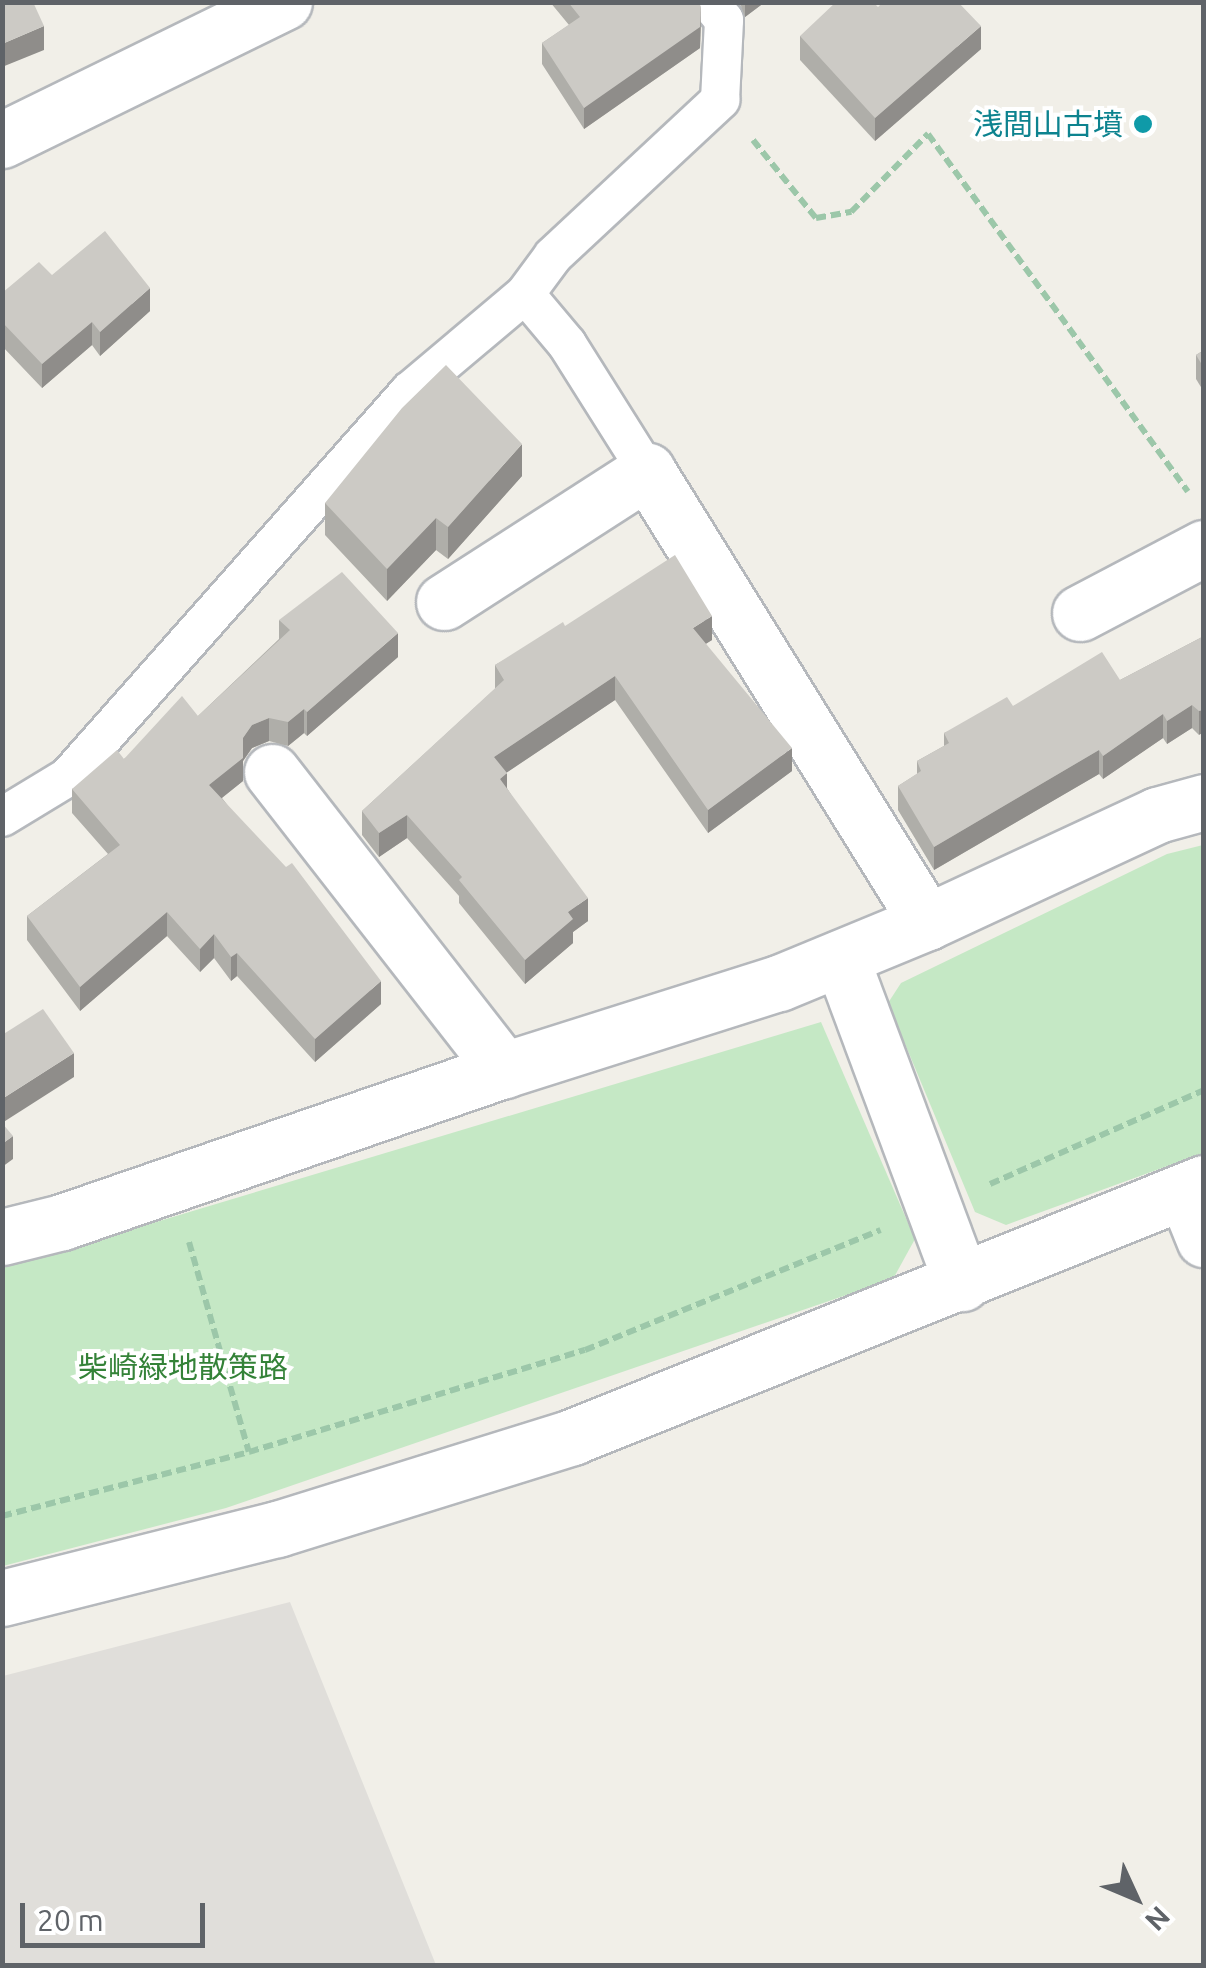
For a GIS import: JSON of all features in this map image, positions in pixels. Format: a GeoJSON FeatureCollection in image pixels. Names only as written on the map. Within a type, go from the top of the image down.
{"type":"FeatureCollection","features":[{"type":"Feature","properties":{"kind":"street"},"geometry":{"type":"LineString","coordinates":[[2,140],[284,2]]}},
{"type":"Feature","properties":{"kind":"street"},"geometry":{"type":"LineString","coordinates":[[444,602],[647,471],[926,922]]}},
{"type":"Feature","properties":{"kind":"street"},"geometry":{"type":"LineString","coordinates":[[1080,614],[1198,523]]}},
{"type":"Feature","properties":{"kind":"street"},"geometry":{"type":"LineString","coordinates":[[272,772],[504,1070]]}},
{"type":"Feature","properties":{"kind":"street"},"geometry":{"type":"LineString","coordinates":[[2,1237],[62,1222],[504,1070],[779,983],[926,922],[1157,815],[1204,802]]}},
{"type":"Feature","properties":{"kind":"street"},"geometry":{"type":"LineString","coordinates":[[841,958],[962,1283]]}},
{"type":"Feature","properties":{"kind":"street"},"geometry":{"type":"LineString","coordinates":[[2,1598],[276,1528],[572,1437],[962,1283],[1197,1205]]}},
{"type":"Feature","properties":{"kind":"lane"},"geometry":{"type":"LineString","coordinates":[[2,817],[68,777],[410,391],[525,294],[553,256],[720,100],[724,20],[710,2]]}},
{"type":"Feature","properties":{"kind":"lane"},"geometry":{"type":"LineString","coordinates":[[525,294],[567,344],[647,471]]}},
{"type":"Feature","properties":{"kind":"path"},"geometry":{"type":"LineString","coordinates":[[720,100],[816,218],[851,212],[928,134],[1198,523]]}},
{"type":"Feature","properties":{"kind":"path"},"geometry":{"type":"LineString","coordinates":[[2,1516],[249,1452],[585,1350],[934,1209],[1204,1090]]}},
{"type":"Feature","properties":{"kind":"path"},"geometry":{"type":"LineString","coordinates":[[173,1183],[249,1452]]}},
{"type":"Feature","properties":{"kind":"shaded area"},"geometry":{"type":"Polygon","coordinates":[[[290,1602],[436,1965],[3,1965],[3,1676],[290,1602]]]}},
{"type":"Feature","properties":{"kind":"green space"},"geometry":{"type":"Polygon","coordinates":[[[1203,845],[1203,1153],[1006,1225],[975,1212],[888,1003],[901,983],[1167,854],[1203,845]]]}},
{"type":"Feature","properties":{"kind":"green space","name":"柴崎緑地散策路"},"geometry":{"type":"Polygon","coordinates":[[[821,1022],[915,1239],[893,1279],[226,1508],[3,1566],[3,1268],[821,1022]]]}},
{"type":"Feature","properties":{"kind":"building"},"geometry":{"type":"Polygon","coordinates":[[[2,2],[33,2],[44,26],[2,44],[2,2]]]}},
{"type":"Feature","properties":{"kind":"building"},"geometry":{"type":"Polygon","coordinates":[[[568,2],[699,2],[700,27],[584,108],[542,43],[580,17],[568,2]]]}},
{"type":"Feature","properties":{"kind":"building"},"geometry":{"type":"Polygon","coordinates":[[[836,2],[873,2],[878,7],[883,2],[958,2],[981,26],[875,118],[800,36],[836,2]]]}},
{"type":"Feature","properties":{"kind":"building"},"geometry":{"type":"Polygon","coordinates":[[[105,231],[150,288],[100,332],[92,322],[42,364],[2,322],[2,293],[39,262],[52,275],[105,231]]]}},
{"type":"Feature","properties":{"kind":"building"},"geometry":{"type":"Polygon","coordinates":[[[1204,350],[1204,368],[1196,355],[1204,350]]]}},
{"type":"Feature","properties":{"kind":"building"},"geometry":{"type":"Polygon","coordinates":[[[446,365],[522,444],[448,527],[436,518],[387,569],[325,503],[402,408],[446,365]]]}},
{"type":"Feature","properties":{"kind":"building"},"geometry":{"type":"Polygon","coordinates":[[[675,555],[712,616],[693,628],[792,748],[708,810],[615,676],[494,757],[507,773],[500,779],[588,898],[568,912],[573,919],[525,960],[459,880],[462,877],[407,815],[379,833],[362,811],[504,680],[495,665],[563,622],[565,626],[675,555]]]}},
{"type":"Feature","properties":{"kind":"building"},"geometry":{"type":"Polygon","coordinates":[[[342,572],[398,633],[307,712],[304,709],[288,722],[269,718],[252,725],[243,738],[243,758],[209,785],[286,867],[292,863],[381,981],[315,1039],[237,953],[231,957],[214,934],[200,949],[167,912],[80,987],[27,916],[120,845],[72,789],[117,750],[124,759],[182,696],[198,716],[290,630],[279,620],[342,572]]]}},
{"type":"Feature","properties":{"kind":"building"},"geometry":{"type":"Polygon","coordinates":[[[1204,636],[1204,709],[1199,711],[1192,705],[1167,721],[1163,714],[1103,756],[1099,750],[934,847],[898,786],[921,771],[917,761],[949,743],[944,733],[1007,697],[1013,706],[1102,652],[1120,680],[1204,636]]]}},
{"type":"Feature","properties":{"kind":"building"},"geometry":{"type":"Polygon","coordinates":[[[43,1009],[74,1053],[2,1099],[2,1035],[43,1009]]]}},
{"type":"Feature","properties":{"kind":"building"},"geometry":{"type":"Polygon","coordinates":[[[2,1123],[13,1136],[2,1144],[2,1123]]]}},
{"type":"Feature","properties":{"kind":"place","name":"浅間山古墳"},"geometry":{"type":"Point","coordinates":[1143,124]}}]}
